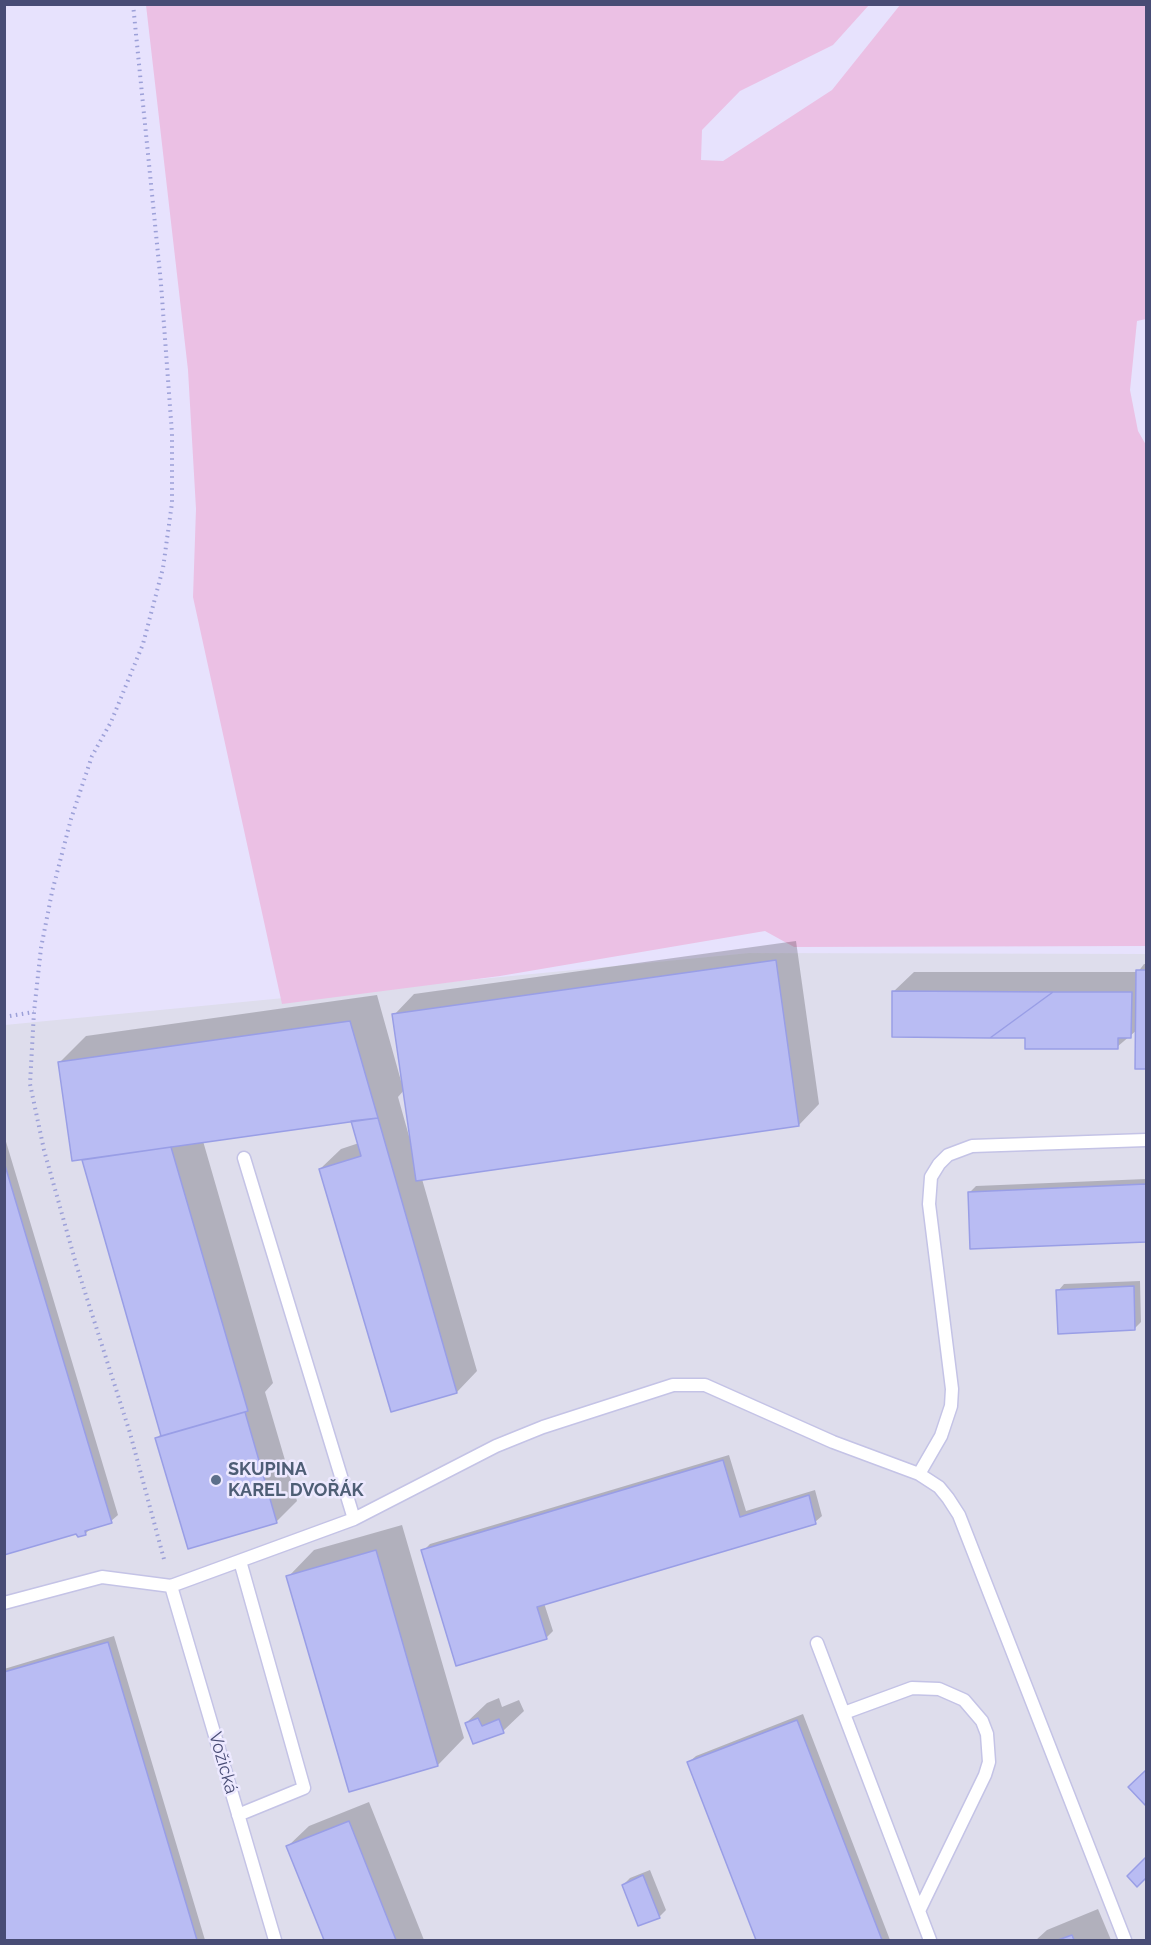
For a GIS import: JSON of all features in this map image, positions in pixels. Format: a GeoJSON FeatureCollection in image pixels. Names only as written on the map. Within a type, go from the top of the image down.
{"type":"FeatureCollection","features":[{"type":"Feature","properties":{"kind":"lane"},"geometry":{"type":"LineString","coordinates":[[919,1474],[941,1436],[951,1406],[952,1389],[929,1204],[931,1177],[939,1164],[948,1155],[972,1146],[1146,1140]]}},
{"type":"Feature","properties":{"kind":"lane"},"geometry":{"type":"LineString","coordinates":[[244,1158],[354,1519]]}},
{"type":"Feature","properties":{"kind":"lane"},"geometry":{"type":"LineString","coordinates":[[4,1603],[102,1578],[171,1586],[354,1519],[521,1435],[673,1385],[689,1384],[723,1391],[833,1442],[919,1474],[939,1487],[959,1515],[1125,1941]]}},
{"type":"Feature","properties":{"kind":"lane"},"geometry":{"type":"LineString","coordinates":[[238,1815],[304,1788],[240,1561]]}},
{"type":"Feature","properties":{"kind":"lane","name":"Vožická"},"geometry":{"type":"LineString","coordinates":[[171,1586],[274,1941]]}},
{"type":"Feature","properties":{"kind":"lane"},"geometry":{"type":"LineString","coordinates":[[817,1642],[930,1941]]}},
{"type":"Feature","properties":{"kind":"lane"},"geometry":{"type":"LineString","coordinates":[[844,1713],[912,1688],[939,1689],[964,1700],[982,1722],[987,1734],[989,1762],[986,1775],[919,1911]]}},
{"type":"Feature","properties":{"kind":"path"},"geometry":{"type":"LineString","coordinates":[[133,4],[161,284],[172,434],[172,503],[163,568],[143,644],[111,722],[92,756],[71,819],[41,948],[34,1012],[30,1084],[44,1150],[76,1264],[130,1433],[171,1586]]}},
{"type":"Feature","properties":{"kind":"path"},"geometry":{"type":"LineString","coordinates":[[4,1017],[34,1012]]}},
{"type":"Feature","properties":{"kind":"shaded area"},"geometry":{"type":"Polygon","coordinates":[[[146,5],[869,5],[833,45],[740,91],[702,130],[701,160],[723,161],[832,90],[900,5],[1146,5],[1146,319],[1137,321],[1130,390],[1138,431],[1146,445],[1146,946],[794,947],[765,931],[500,976],[282,1004],[193,597],[196,509],[188,370],[146,5]]]}},
{"type":"Feature","properties":{"kind":"shaded area"},"geometry":{"type":"Polygon","coordinates":[[[749,953],[1146,954],[1146,1940],[5,1940],[5,1025],[749,953]]]}},
{"type":"Feature","properties":{"kind":"building"},"geometry":{"type":"Polygon","coordinates":[[[776,960],[799,1126],[416,1181],[392,1014],[776,960]]]}},
{"type":"Feature","properties":{"kind":"building"},"geometry":{"type":"Polygon","coordinates":[[[1136,970],[1146,970],[1146,1069],[1135,1069],[1136,970]]]}},
{"type":"Feature","properties":{"kind":"building"},"geometry":{"type":"Polygon","coordinates":[[[892,991],[1053,992],[990,1038],[892,1037],[892,991]]]}},
{"type":"Feature","properties":{"kind":"building"},"geometry":{"type":"Polygon","coordinates":[[[1053,992],[1132,992],[1131,1038],[1118,1038],[1118,1049],[1025,1049],[1025,1038],[990,1038],[1053,992]]]}},
{"type":"Feature","properties":{"kind":"building"},"geometry":{"type":"Polygon","coordinates":[[[350,1021],[378,1118],[72,1161],[58,1062],[350,1021]]]}},
{"type":"Feature","properties":{"kind":"building"},"geometry":{"type":"Polygon","coordinates":[[[378,1118],[457,1393],[391,1412],[319,1169],[361,1156],[351,1121],[378,1118]]]}},
{"type":"Feature","properties":{"kind":"building"},"geometry":{"type":"Polygon","coordinates":[[[171,1147],[248,1411],[161,1436],[82,1160],[171,1147]]]}},
{"type":"Feature","properties":{"kind":"building"},"geometry":{"type":"Polygon","coordinates":[[[4,1162],[112,1523],[85,1531],[86,1535],[78,1537],[76,1534],[4,1555],[4,1162]]]}},
{"type":"Feature","properties":{"kind":"building"},"geometry":{"type":"Polygon","coordinates":[[[1146,1184],[1146,1242],[970,1249],[968,1192],[1146,1184]]]}},
{"type":"Feature","properties":{"kind":"building"},"geometry":{"type":"Polygon","coordinates":[[[1134,1286],[1135,1330],[1058,1334],[1056,1290],[1134,1286]]]}},
{"type":"Feature","properties":{"kind":"building","name":"SKUPINA KAREL DVOŘÁK"},"geometry":{"type":"Polygon","coordinates":[[[245,1412],[277,1523],[188,1549],[155,1438],[245,1412]]]}},
{"type":"Feature","properties":{"kind":"building"},"geometry":{"type":"Polygon","coordinates":[[[723,1460],[740,1517],[809,1495],[816,1524],[537,1607],[547,1639],[456,1666],[421,1550],[723,1460]]]}},
{"type":"Feature","properties":{"kind":"building"},"geometry":{"type":"Polygon","coordinates":[[[376,1550],[438,1766],[349,1792],[286,1576],[376,1550]]]}},
{"type":"Feature","properties":{"kind":"building"},"geometry":{"type":"Polygon","coordinates":[[[108,1642],[197,1940],[4,1940],[4,1672],[108,1642]]]}},
{"type":"Feature","properties":{"kind":"building"},"geometry":{"type":"Polygon","coordinates":[[[478,1718],[482,1726],[499,1719],[504,1733],[473,1744],[465,1723],[478,1718]]]}},
{"type":"Feature","properties":{"kind":"building"},"geometry":{"type":"Polygon","coordinates":[[[797,1720],[882,1940],[756,1940],[687,1762],[797,1720]]]}},
{"type":"Feature","properties":{"kind":"building"},"geometry":{"type":"Polygon","coordinates":[[[1146,1770],[1146,1803],[1145,1805],[1128,1787],[1146,1770]]]}},
{"type":"Feature","properties":{"kind":"building"},"geometry":{"type":"Polygon","coordinates":[[[349,1821],[396,1940],[324,1940],[286,1846],[349,1821]]]}},
{"type":"Feature","properties":{"kind":"building"},"geometry":{"type":"Polygon","coordinates":[[[1146,1857],[1146,1878],[1137,1887],[1127,1876],[1146,1857]]]}},
{"type":"Feature","properties":{"kind":"building"},"geometry":{"type":"Polygon","coordinates":[[[643,1875],[660,1918],[638,1926],[622,1885],[643,1875]]]}},
{"type":"Feature","properties":{"kind":"building"},"geometry":{"type":"Polygon","coordinates":[[[1072,1935],[1074,1940],[1058,1940],[1072,1935]]]}},
{"type":"Feature","properties":{"kind":"place","name":"SKUPINA KAREL DVOŘÁK"},"geometry":{"type":"Point","coordinates":[216,1480]}}]}
